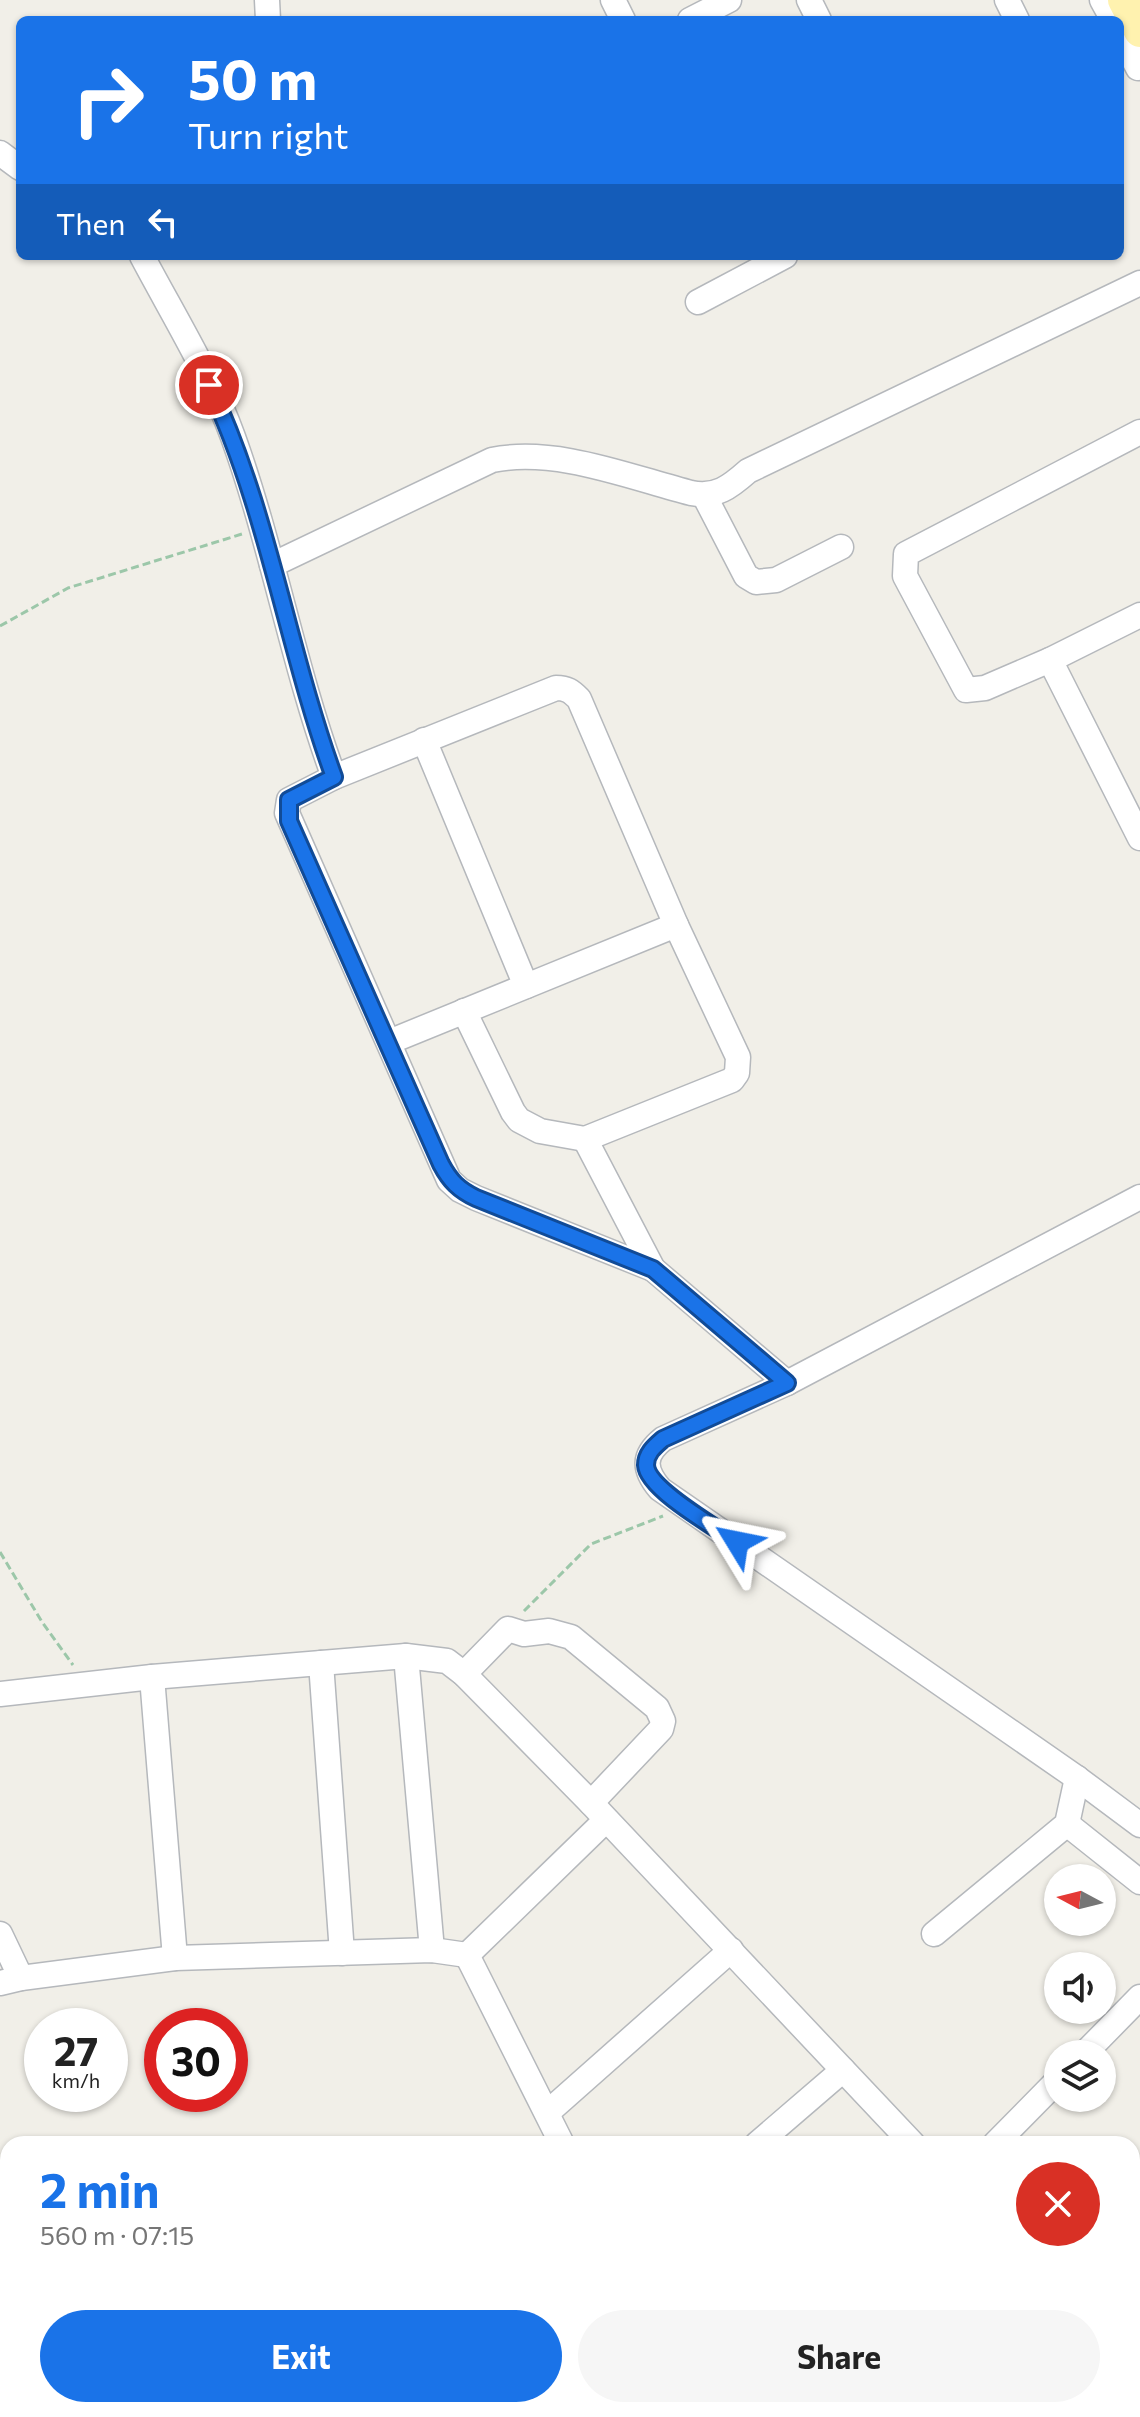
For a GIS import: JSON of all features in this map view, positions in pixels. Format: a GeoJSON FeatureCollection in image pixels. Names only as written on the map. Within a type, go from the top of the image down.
{"type":"FeatureCollection","features":[{"type":"Feature","properties":{"kind":"main road"},"geometry":{"type":"LineString","coordinates":[[1124,0],[1140,31]]}},
{"type":"Feature","properties":{"kind":"street"},"geometry":{"type":"LineString","coordinates":[[698,16],[729,0]]}},
{"type":"Feature","properties":{"kind":"street"},"geometry":{"type":"LineString","coordinates":[[1124,45],[1133,71]]}},
{"type":"Feature","properties":{"kind":"street"},"geometry":{"type":"LineString","coordinates":[[0,153],[16,166]]}},
{"type":"Feature","properties":{"kind":"street"},"geometry":{"type":"LineString","coordinates":[[144,260],[232,434],[272,565],[312,716],[334,777]]}},
{"type":"Feature","properties":{"kind":"street"},"geometry":{"type":"LineString","coordinates":[[698,302],[745,265],[767,260]]}},
{"type":"Feature","properties":{"kind":"street"},"geometry":{"type":"LineString","coordinates":[[272,565],[492,460],[516,455],[553,457],[704,495],[728,489],[748,471],[1140,283]]}},
{"type":"Feature","properties":{"kind":"street"},"geometry":{"type":"LineString","coordinates":[[1140,432],[906,554],[905,576],[966,690],[985,688],[1050,660],[1140,615]]}},
{"type":"Feature","properties":{"kind":"street"},"geometry":{"type":"LineString","coordinates":[[704,495],[746,576],[756,582],[776,580],[841,547]]}},
{"type":"Feature","properties":{"kind":"street"},"geometry":{"type":"LineString","coordinates":[[1050,660],[1140,838]]}},
{"type":"Feature","properties":{"kind":"street"},"geometry":{"type":"LineString","coordinates":[[464,1011],[519,1120],[540,1131],[585,1139],[732,1080],[737,1073],[738,1057],[676,925],[579,699],[572,691],[556,688],[334,777],[289,800],[287,813],[449,1180],[460,1190],[653,1269],[787,1383]]}},
{"type":"Feature","properties":{"kind":"street"},"geometry":{"type":"LineString","coordinates":[[424,740],[526,986]]}},
{"type":"Feature","properties":{"kind":"street"},"geometry":{"type":"LineString","coordinates":[[389,1042],[676,925]]}},
{"type":"Feature","properties":{"kind":"street"},"geometry":{"type":"LineString","coordinates":[[585,1139],[653,1269]]}},
{"type":"Feature","properties":{"kind":"street"},"geometry":{"type":"LineString","coordinates":[[1140,1197],[787,1383],[663,1439],[650,1451],[646,1463],[650,1476],[660,1489],[1140,1825]]}},
{"type":"Feature","properties":{"kind":"street"},"geometry":{"type":"LineString","coordinates":[[464,1674],[508,1629],[524,1634],[549,1631],[571,1637],[657,1708],[663,1721],[661,1729],[598,1812],[467,1955]]}},
{"type":"Feature","properties":{"kind":"street"},"geometry":{"type":"LineString","coordinates":[[0,1694],[152,1677],[406,1656],[447,1661],[464,1674],[598,1812],[905,2136]]}},
{"type":"Feature","properties":{"kind":"street"},"geometry":{"type":"LineString","coordinates":[[406,1656],[432,1950]]}},
{"type":"Feature","properties":{"kind":"street"},"geometry":{"type":"LineString","coordinates":[[321,1663],[342,1953]]}},
{"type":"Feature","properties":{"kind":"street"},"geometry":{"type":"LineString","coordinates":[[152,1677],[175,1958]]}},
{"type":"Feature","properties":{"kind":"street"},"geometry":{"type":"LineString","coordinates":[[934,1934],[1067,1824],[1077,1778]]}},
{"type":"Feature","properties":{"kind":"street"},"geometry":{"type":"LineString","coordinates":[[1067,1824],[1140,1882]]}},
{"type":"Feature","properties":{"kind":"street"},"geometry":{"type":"LineString","coordinates":[[0,1934],[11,1981],[175,1958],[432,1950],[467,1955]]}},
{"type":"Feature","properties":{"kind":"street"},"geometry":{"type":"LineString","coordinates":[[547,2113],[731,1950]]}},
{"type":"Feature","properties":{"kind":"street"},"geometry":{"type":"LineString","coordinates":[[467,1955],[558,2136]]}},
{"type":"Feature","properties":{"kind":"street"},"geometry":{"type":"LineString","coordinates":[[1098,2040],[1140,1997]]}},
{"type":"Feature","properties":{"kind":"street"},"geometry":{"type":"LineString","coordinates":[[766,2136],[843,2070]]}},
{"type":"Feature","properties":{"kind":"street"},"geometry":{"type":"LineString","coordinates":[[1003,2136],[1044,2094]]}},
{"type":"Feature","properties":{"kind":"path"},"geometry":{"type":"LineString","coordinates":[[0,626],[68,588],[261,528]]}},
{"type":"Feature","properties":{"kind":"path"},"geometry":{"type":"LineString","coordinates":[[508,1629],[591,1544],[685,1506]]}},
{"type":"Feature","properties":{"kind":"path"},"geometry":{"type":"LineString","coordinates":[[0,1552],[42,1622],[87,1684]]}},
{"type":"Feature","properties":{"kind":"route"},"geometry":{"type":"LineString","coordinates":[[209,385],[232,434],[251,492],[312,716],[334,777],[289,800],[289,821],[441,1164],[449,1180],[476,1198],[653,1269],[787,1383],[663,1439],[647,1458],[647,1471],[660,1489],[737,1542]]}}]}
